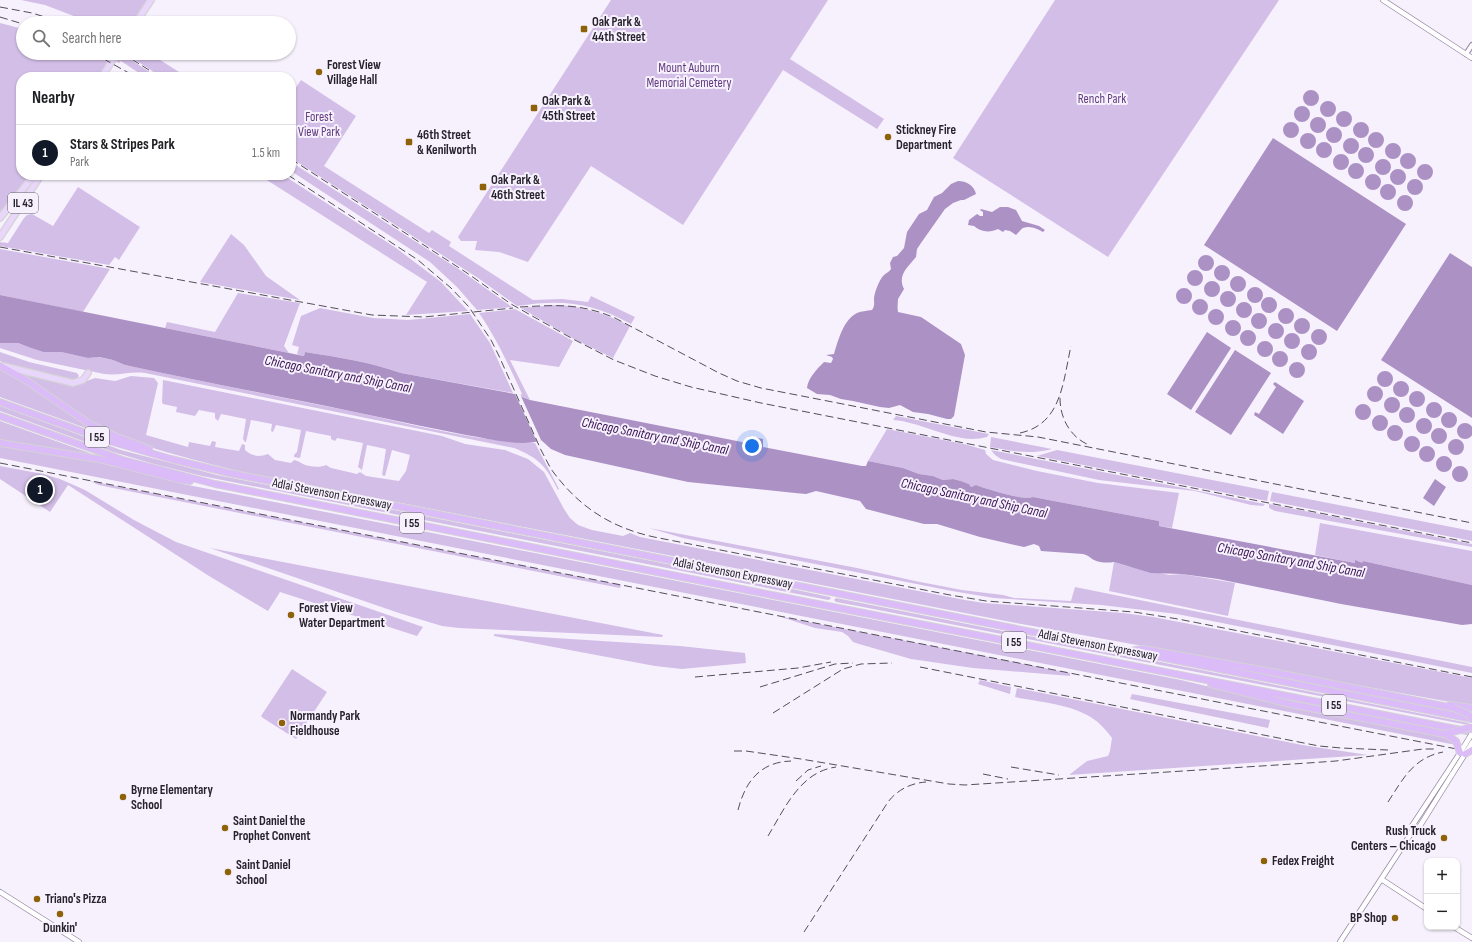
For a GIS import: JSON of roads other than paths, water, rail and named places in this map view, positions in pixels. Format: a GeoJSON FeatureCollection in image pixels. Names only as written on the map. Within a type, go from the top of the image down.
{"type":"FeatureCollection","features":[{"type":"Feature","properties":{"kind":"highway"},"geometry":{"type":"LineString","coordinates":[[0,366],[24,379],[79,417],[104,432],[129,443],[196,466]]}},
{"type":"Feature","properties":{"kind":"highway","name":"Adlai Stevenson Expressway"},"geometry":{"type":"LineString","coordinates":[[0,402],[106,440],[196,466],[920,611],[1472,719]]}},
{"type":"Feature","properties":{"kind":"highway","name":"Adlai Stevenson Expressway"},"geometry":{"type":"LineString","coordinates":[[0,416],[123,460],[215,484],[1472,734]]}},
{"type":"Feature","properties":{"kind":"highway"},"geometry":{"type":"LineString","coordinates":[[0,443],[80,455],[181,480],[215,484]]}},
{"type":"Feature","properties":{"kind":"highway"},"geometry":{"type":"LineString","coordinates":[[1130,651],[1143,649],[1455,707],[1472,708]]}},
{"type":"Feature","properties":{"kind":"highway"},"geometry":{"type":"LineString","coordinates":[[1196,678],[1214,685],[1290,704],[1445,734],[1456,741],[1462,753],[1472,750]]}},
{"type":"Feature","properties":{"kind":"highway"},"geometry":{"type":"LineString","coordinates":[[1455,707],[1468,714],[1472,719]]}},
{"type":"Feature","properties":{"kind":"highway"},"geometry":{"type":"LineString","coordinates":[[1445,734],[1472,727]]}},
{"type":"Feature","properties":{"kind":"main road"},"geometry":{"type":"LineString","coordinates":[[141,16],[151,0]]}},
{"type":"Feature","properties":{"kind":"main road"},"geometry":{"type":"LineString","coordinates":[[1383,0],[1472,58]]}},
{"type":"Feature","properties":{"kind":"main road"},"geometry":{"type":"LineString","coordinates":[[105,72],[113,60]]}},
{"type":"Feature","properties":{"kind":"main road","name":"IL 43"},"geometry":{"type":"LineString","coordinates":[[0,218],[30,180]]}},
{"type":"Feature","properties":{"kind":"main road","name":"IL 43"},"geometry":{"type":"LineString","coordinates":[[0,237],[38,180]]}},
{"type":"Feature","properties":{"kind":"main road"},"geometry":{"type":"LineString","coordinates":[[0,366],[73,383],[83,380],[88,373]]}},
{"type":"Feature","properties":{"kind":"main road"},"geometry":{"type":"LineString","coordinates":[[1340,942],[1412,832],[1418,829],[1453,774],[1472,734]]}},
{"type":"Feature","properties":{"kind":"main road"},"geometry":{"type":"LineString","coordinates":[[1412,832],[1412,826],[1447,772],[1472,742]]}},
{"type":"Feature","properties":{"kind":"main road"},"geometry":{"type":"LineString","coordinates":[[1381,879],[1424,907]]}},
{"type":"Feature","properties":{"kind":"main road"},"geometry":{"type":"LineString","coordinates":[[0,892],[79,942]]}},
{"type":"Feature","properties":{"kind":"main road"},"geometry":{"type":"LineString","coordinates":[[1459,930],[1472,938]]}},
{"type":"Feature","properties":{"kind":"street"},"geometry":{"type":"LineString","coordinates":[[1466,54],[1472,45]]}},
{"type":"Feature","properties":{"kind":"water"},"geometry":{"type":"Polygon","coordinates":[[[1308,90],[1314,90],[1319,95],[1317,104],[1314,106],[1308,106],[1303,101],[1303,95],[1308,90]]]}},
{"type":"Feature","properties":{"kind":"water"},"geometry":{"type":"Polygon","coordinates":[[[1325,101],[1331,101],[1336,106],[1334,115],[1331,117],[1325,117],[1320,112],[1320,106],[1325,101]]]}},
{"type":"Feature","properties":{"kind":"water"},"geometry":{"type":"Polygon","coordinates":[[[1299,106],[1305,106],[1310,111],[1308,120],[1305,122],[1299,122],[1294,117],[1294,111],[1299,106]]]}},
{"type":"Feature","properties":{"kind":"water"},"geometry":{"type":"Polygon","coordinates":[[[1341,111],[1347,111],[1352,116],[1350,125],[1347,127],[1341,127],[1336,122],[1336,116],[1341,111]]]}},
{"type":"Feature","properties":{"kind":"water"},"geometry":{"type":"Polygon","coordinates":[[[1315,117],[1321,117],[1326,122],[1324,131],[1321,133],[1315,133],[1310,128],[1310,122],[1315,117]]]}},
{"type":"Feature","properties":{"kind":"water"},"geometry":{"type":"Polygon","coordinates":[[[1288,122],[1294,122],[1299,127],[1297,136],[1294,138],[1288,138],[1283,133],[1283,127],[1288,122]]]}},
{"type":"Feature","properties":{"kind":"water"},"geometry":{"type":"Polygon","coordinates":[[[1358,122],[1364,122],[1369,127],[1367,136],[1364,138],[1358,138],[1353,133],[1353,127],[1358,122]]]}},
{"type":"Feature","properties":{"kind":"water"},"geometry":{"type":"Polygon","coordinates":[[[1331,127],[1337,127],[1342,132],[1340,141],[1337,143],[1331,143],[1326,138],[1326,132],[1331,127]]]}},
{"type":"Feature","properties":{"kind":"water"},"geometry":{"type":"Polygon","coordinates":[[[1373,132],[1379,132],[1384,137],[1382,146],[1379,148],[1373,148],[1368,143],[1368,137],[1373,132]]]}},
{"type":"Feature","properties":{"kind":"water"},"geometry":{"type":"Polygon","coordinates":[[[1305,133],[1311,133],[1316,138],[1314,147],[1311,149],[1305,149],[1300,144],[1300,138],[1305,133]]]}},
{"type":"Feature","properties":{"kind":"water"},"geometry":{"type":"Polygon","coordinates":[[[1273,138],[1406,224],[1337,331],[1204,245],[1273,138]]]}},
{"type":"Feature","properties":{"kind":"water"},"geometry":{"type":"Polygon","coordinates":[[[1348,138],[1354,138],[1359,143],[1357,152],[1354,154],[1348,154],[1343,149],[1343,143],[1348,138]]]}},
{"type":"Feature","properties":{"kind":"water"},"geometry":{"type":"Polygon","coordinates":[[[1321,142],[1327,142],[1332,147],[1330,156],[1327,158],[1321,158],[1316,153],[1316,147],[1321,142]]]}},
{"type":"Feature","properties":{"kind":"water"},"geometry":{"type":"Polygon","coordinates":[[[1390,143],[1396,143],[1401,148],[1399,157],[1396,159],[1390,159],[1385,154],[1385,148],[1390,143]]]}},
{"type":"Feature","properties":{"kind":"water"},"geometry":{"type":"Polygon","coordinates":[[[1363,147],[1369,147],[1374,152],[1372,161],[1369,163],[1363,163],[1358,158],[1358,152],[1363,147]]]}},
{"type":"Feature","properties":{"kind":"water"},"geometry":{"type":"Polygon","coordinates":[[[1405,153],[1411,153],[1416,158],[1414,167],[1411,169],[1405,169],[1400,164],[1400,158],[1405,153]]]}},
{"type":"Feature","properties":{"kind":"water"},"geometry":{"type":"Polygon","coordinates":[[[1338,154],[1344,154],[1349,159],[1347,168],[1344,170],[1338,170],[1333,165],[1333,159],[1338,154]]]}},
{"type":"Feature","properties":{"kind":"water"},"geometry":{"type":"Polygon","coordinates":[[[1380,159],[1386,159],[1391,164],[1389,173],[1386,175],[1380,175],[1375,170],[1375,164],[1380,159]]]}},
{"type":"Feature","properties":{"kind":"water"},"geometry":{"type":"Polygon","coordinates":[[[1353,163],[1359,163],[1364,168],[1362,177],[1359,179],[1353,179],[1348,174],[1348,168],[1353,163]]]}},
{"type":"Feature","properties":{"kind":"water"},"geometry":{"type":"Polygon","coordinates":[[[1422,164],[1428,164],[1433,169],[1431,178],[1428,180],[1422,180],[1417,175],[1417,169],[1422,164]]]}},
{"type":"Feature","properties":{"kind":"water"},"geometry":{"type":"Polygon","coordinates":[[[1395,169],[1401,169],[1406,174],[1404,183],[1401,185],[1395,185],[1390,180],[1390,174],[1395,169]]]}},
{"type":"Feature","properties":{"kind":"water"},"geometry":{"type":"Polygon","coordinates":[[[1370,174],[1376,174],[1381,179],[1379,188],[1376,190],[1370,190],[1365,185],[1365,179],[1370,174]]]}},
{"type":"Feature","properties":{"kind":"water"},"geometry":{"type":"Polygon","coordinates":[[[1412,179],[1418,179],[1423,184],[1421,193],[1418,195],[1412,195],[1407,190],[1407,184],[1412,179]]]}},
{"type":"Feature","properties":{"kind":"water"},"geometry":{"type":"Polygon","coordinates":[[[958,181],[969,184],[976,194],[964,200],[953,203],[945,209],[917,249],[916,257],[904,272],[902,284],[904,289],[898,299],[898,312],[921,317],[961,344],[965,355],[954,416],[951,419],[947,419],[913,412],[900,405],[889,408],[880,407],[841,399],[830,395],[817,394],[807,388],[811,377],[821,365],[824,362],[831,363],[833,359],[832,357],[826,355],[834,354],[842,331],[852,316],[862,311],[873,309],[876,289],[883,276],[891,269],[890,263],[893,257],[897,256],[904,248],[907,232],[919,214],[927,210],[934,197],[942,193],[951,184],[958,181]]]}},
{"type":"Feature","properties":{"kind":"water"},"geometry":{"type":"Polygon","coordinates":[[[1385,184],[1391,184],[1396,189],[1394,198],[1391,200],[1385,200],[1380,195],[1380,189],[1385,184]]]}},
{"type":"Feature","properties":{"kind":"water"},"geometry":{"type":"Polygon","coordinates":[[[1402,195],[1408,195],[1413,200],[1411,209],[1408,211],[1402,211],[1397,206],[1397,200],[1402,195]]]}},
{"type":"Feature","properties":{"kind":"water"},"geometry":{"type":"Polygon","coordinates":[[[1000,207],[1008,207],[1016,210],[1022,221],[1039,226],[1045,230],[1043,232],[1034,228],[1026,227],[1016,235],[1010,231],[1005,230],[1003,232],[998,229],[985,231],[968,225],[969,220],[977,214],[983,216],[983,212],[980,210],[981,209],[992,212],[1000,207]]]}},
{"type":"Feature","properties":{"kind":"water"},"geometry":{"type":"Polygon","coordinates":[[[1450,253],[1472,267],[1472,418],[1381,360],[1450,253]]]}},
{"type":"Feature","properties":{"kind":"water"},"geometry":{"type":"Polygon","coordinates":[[[1203,255],[1209,255],[1214,260],[1212,269],[1209,271],[1203,271],[1198,266],[1198,260],[1203,255]]]}},
{"type":"Feature","properties":{"kind":"water"},"geometry":{"type":"Polygon","coordinates":[[[1219,265],[1225,265],[1230,270],[1228,279],[1225,281],[1219,281],[1214,276],[1214,270],[1219,265]]]}},
{"type":"Feature","properties":{"kind":"water"},"geometry":{"type":"Polygon","coordinates":[[[1192,270],[1198,270],[1203,275],[1201,284],[1198,286],[1192,286],[1187,281],[1187,275],[1192,270]]]}},
{"type":"Feature","properties":{"kind":"water"},"geometry":{"type":"Polygon","coordinates":[[[1235,276],[1241,276],[1246,281],[1244,290],[1241,292],[1235,292],[1230,287],[1230,281],[1235,276]]]}},
{"type":"Feature","properties":{"kind":"water"},"geometry":{"type":"Polygon","coordinates":[[[1209,281],[1215,281],[1220,286],[1218,295],[1215,297],[1209,297],[1204,292],[1204,286],[1209,281]]]}},
{"type":"Feature","properties":{"kind":"water"},"geometry":{"type":"Polygon","coordinates":[[[1252,287],[1258,287],[1263,292],[1261,301],[1258,303],[1252,303],[1247,298],[1247,292],[1252,287]]]}},
{"type":"Feature","properties":{"kind":"water"},"geometry":{"type":"Polygon","coordinates":[[[1181,288],[1187,288],[1192,293],[1190,302],[1187,304],[1181,304],[1176,299],[1176,293],[1181,288]]]}},
{"type":"Feature","properties":{"kind":"water"},"geometry":{"type":"Polygon","coordinates":[[[1225,291],[1231,291],[1236,296],[1234,305],[1231,307],[1225,307],[1220,302],[1220,296],[1225,291]]]}},
{"type":"Feature","properties":{"kind":"water","name":"Chicago Sanitary and Ship Canal"},"geometry":{"type":"Polygon","coordinates":[[[0,295],[304,356],[305,352],[353,360],[401,373],[515,394],[530,400],[747,443],[749,436],[763,439],[763,447],[862,466],[866,466],[868,461],[903,468],[943,480],[953,479],[969,484],[971,487],[976,485],[1014,496],[1028,498],[1033,497],[1159,521],[1159,526],[1355,563],[1355,560],[1362,563],[1363,561],[1472,585],[1472,624],[1462,625],[1341,604],[1218,579],[1182,574],[1151,573],[1114,562],[1099,562],[1083,554],[1041,551],[1039,546],[1034,544],[1024,547],[980,537],[937,524],[924,524],[866,509],[860,501],[816,491],[806,494],[688,482],[565,455],[551,449],[541,440],[515,443],[466,435],[200,381],[125,365],[113,360],[99,357],[88,358],[61,352],[43,352],[18,343],[0,343],[0,295]]]}},
{"type":"Feature","properties":{"kind":"water"},"geometry":{"type":"Polygon","coordinates":[[[1266,297],[1272,297],[1277,302],[1275,311],[1272,313],[1266,313],[1261,308],[1261,302],[1266,297]]]}},
{"type":"Feature","properties":{"kind":"water"},"geometry":{"type":"Polygon","coordinates":[[[1197,299],[1203,299],[1208,304],[1206,313],[1203,315],[1197,315],[1192,310],[1192,304],[1197,299]]]}},
{"type":"Feature","properties":{"kind":"water"},"geometry":{"type":"Polygon","coordinates":[[[1241,302],[1247,302],[1252,307],[1250,316],[1247,318],[1241,318],[1236,313],[1236,307],[1241,302]]]}},
{"type":"Feature","properties":{"kind":"water"},"geometry":{"type":"Polygon","coordinates":[[[1283,308],[1289,308],[1294,313],[1292,322],[1289,324],[1283,324],[1278,319],[1278,313],[1283,308]]]}},
{"type":"Feature","properties":{"kind":"water"},"geometry":{"type":"Polygon","coordinates":[[[1213,309],[1219,309],[1224,314],[1222,323],[1219,325],[1213,325],[1208,320],[1208,314],[1213,309]]]}},
{"type":"Feature","properties":{"kind":"water"},"geometry":{"type":"Polygon","coordinates":[[[1256,313],[1262,313],[1267,318],[1265,327],[1262,329],[1256,329],[1251,324],[1251,318],[1256,313]]]}},
{"type":"Feature","properties":{"kind":"water"},"geometry":{"type":"Polygon","coordinates":[[[1299,318],[1305,318],[1310,323],[1308,332],[1305,334],[1299,334],[1294,329],[1294,323],[1299,318]]]}},
{"type":"Feature","properties":{"kind":"water"},"geometry":{"type":"Polygon","coordinates":[[[1230,320],[1236,320],[1241,325],[1239,334],[1236,336],[1230,336],[1225,331],[1225,325],[1230,320]]]}},
{"type":"Feature","properties":{"kind":"water"},"geometry":{"type":"Polygon","coordinates":[[[1273,323],[1279,323],[1284,328],[1282,337],[1279,339],[1273,339],[1268,334],[1268,328],[1273,323]]]}},
{"type":"Feature","properties":{"kind":"water"},"geometry":{"type":"Polygon","coordinates":[[[1316,329],[1322,329],[1327,334],[1325,343],[1322,345],[1316,345],[1311,340],[1311,334],[1316,329]]]}},
{"type":"Feature","properties":{"kind":"water"},"geometry":{"type":"Polygon","coordinates":[[[1245,330],[1251,330],[1256,335],[1254,344],[1251,346],[1245,346],[1240,341],[1240,335],[1245,330]]]}},
{"type":"Feature","properties":{"kind":"water"},"geometry":{"type":"Polygon","coordinates":[[[1207,332],[1231,348],[1191,410],[1167,394],[1207,332]]]}},
{"type":"Feature","properties":{"kind":"water"},"geometry":{"type":"Polygon","coordinates":[[[1289,333],[1295,333],[1300,338],[1298,347],[1295,349],[1289,349],[1284,344],[1284,338],[1289,333]]]}},
{"type":"Feature","properties":{"kind":"water"},"geometry":{"type":"Polygon","coordinates":[[[1262,341],[1268,341],[1273,346],[1271,355],[1268,357],[1262,357],[1257,352],[1257,346],[1262,341]]]}},
{"type":"Feature","properties":{"kind":"water"},"geometry":{"type":"Polygon","coordinates":[[[1306,344],[1312,344],[1317,349],[1315,358],[1312,360],[1306,360],[1301,355],[1301,349],[1306,344]]]}},
{"type":"Feature","properties":{"kind":"water"},"geometry":{"type":"Polygon","coordinates":[[[1235,350],[1271,373],[1231,435],[1195,412],[1235,350]]]}},
{"type":"Feature","properties":{"kind":"water"},"geometry":{"type":"Polygon","coordinates":[[[1277,351],[1283,351],[1288,356],[1286,365],[1283,367],[1277,367],[1272,362],[1272,356],[1277,351]]]}},
{"type":"Feature","properties":{"kind":"water"},"geometry":{"type":"Polygon","coordinates":[[[1294,362],[1300,362],[1305,367],[1303,376],[1300,378],[1294,378],[1289,373],[1289,367],[1294,362]]]}},
{"type":"Feature","properties":{"kind":"water"},"geometry":{"type":"Polygon","coordinates":[[[1382,371],[1388,371],[1393,376],[1391,385],[1388,387],[1382,387],[1377,382],[1377,376],[1382,371]]]}},
{"type":"Feature","properties":{"kind":"water"},"geometry":{"type":"Polygon","coordinates":[[[1398,381],[1404,381],[1409,386],[1407,395],[1404,397],[1398,397],[1393,392],[1393,386],[1398,381]]]}},
{"type":"Feature","properties":{"kind":"water"},"geometry":{"type":"Polygon","coordinates":[[[1275,382],[1304,401],[1283,434],[1254,415],[1255,412],[1259,414],[1276,387],[1273,384],[1275,382]]]}},
{"type":"Feature","properties":{"kind":"water"},"geometry":{"type":"Polygon","coordinates":[[[1372,386],[1378,386],[1383,391],[1381,400],[1378,402],[1372,402],[1367,397],[1367,391],[1372,386]]]}},
{"type":"Feature","properties":{"kind":"water"},"geometry":{"type":"Polygon","coordinates":[[[1414,391],[1420,391],[1425,396],[1423,405],[1420,407],[1414,407],[1409,402],[1409,396],[1414,391]]]}},
{"type":"Feature","properties":{"kind":"water"},"geometry":{"type":"Polygon","coordinates":[[[1389,397],[1395,397],[1400,402],[1398,411],[1395,413],[1389,413],[1384,408],[1384,402],[1389,397]]]}},
{"type":"Feature","properties":{"kind":"water"},"geometry":{"type":"Polygon","coordinates":[[[1431,402],[1437,402],[1442,407],[1440,416],[1437,418],[1431,418],[1426,413],[1426,407],[1431,402]]]}},
{"type":"Feature","properties":{"kind":"water"},"geometry":{"type":"Polygon","coordinates":[[[1360,404],[1366,404],[1371,409],[1369,418],[1366,420],[1360,420],[1355,415],[1355,409],[1360,404]]]}},
{"type":"Feature","properties":{"kind":"water"},"geometry":{"type":"Polygon","coordinates":[[[1404,407],[1410,407],[1415,412],[1413,421],[1410,423],[1404,423],[1399,418],[1399,412],[1404,407]]]}},
{"type":"Feature","properties":{"kind":"water"},"geometry":{"type":"Polygon","coordinates":[[[1446,412],[1452,412],[1457,417],[1455,426],[1452,428],[1446,428],[1441,423],[1441,417],[1446,412]]]}},
{"type":"Feature","properties":{"kind":"water"},"geometry":{"type":"Polygon","coordinates":[[[1377,415],[1383,415],[1388,420],[1386,429],[1383,431],[1377,431],[1372,426],[1372,420],[1377,415]]]}},
{"type":"Feature","properties":{"kind":"water"},"geometry":{"type":"Polygon","coordinates":[[[1421,418],[1427,418],[1432,423],[1430,432],[1427,434],[1421,434],[1416,429],[1416,423],[1421,418]]]}},
{"type":"Feature","properties":{"kind":"water"},"geometry":{"type":"Polygon","coordinates":[[[1462,423],[1468,423],[1473,428],[1471,437],[1468,439],[1462,439],[1457,434],[1457,428],[1462,423]]]}},
{"type":"Feature","properties":{"kind":"water"},"geometry":{"type":"Polygon","coordinates":[[[1392,425],[1398,425],[1403,430],[1401,439],[1398,441],[1392,441],[1387,436],[1387,430],[1392,425]]]}},
{"type":"Feature","properties":{"kind":"water"},"geometry":{"type":"Polygon","coordinates":[[[1436,428],[1442,428],[1447,433],[1445,442],[1442,444],[1436,444],[1431,439],[1431,433],[1436,428]]]}},
{"type":"Feature","properties":{"kind":"water"},"geometry":{"type":"Polygon","coordinates":[[[1409,436],[1415,436],[1420,441],[1418,450],[1415,452],[1409,452],[1404,447],[1404,441],[1409,436]]]}},
{"type":"Feature","properties":{"kind":"water"},"geometry":{"type":"Polygon","coordinates":[[[1453,439],[1459,439],[1464,444],[1462,453],[1459,455],[1453,455],[1448,450],[1448,444],[1453,439]]]}},
{"type":"Feature","properties":{"kind":"water"},"geometry":{"type":"Polygon","coordinates":[[[1424,446],[1430,446],[1435,451],[1433,460],[1430,462],[1424,462],[1419,457],[1419,451],[1424,446]]]}},
{"type":"Feature","properties":{"kind":"water"},"geometry":{"type":"Polygon","coordinates":[[[1441,456],[1447,456],[1452,461],[1450,470],[1447,472],[1441,472],[1436,467],[1436,461],[1441,456]]]}},
{"type":"Feature","properties":{"kind":"water"},"geometry":{"type":"Polygon","coordinates":[[[1457,466],[1463,466],[1468,471],[1466,480],[1463,482],[1457,482],[1452,477],[1452,471],[1457,466]]]}},
{"type":"Feature","properties":{"kind":"water"},"geometry":{"type":"Polygon","coordinates":[[[1435,479],[1446,487],[1434,506],[1423,498],[1435,479]]]}},
{"type":"Feature","properties":{"kind":"railway"},"geometry":{"type":"LineString","coordinates":[[0,7],[42,16]]}},
{"type":"Feature","properties":{"kind":"railway"},"geometry":{"type":"LineString","coordinates":[[0,17],[16,22]]}},
{"type":"Feature","properties":{"kind":"railway"},"geometry":{"type":"LineString","coordinates":[[106,60],[127,72]]}},
{"type":"Feature","properties":{"kind":"railway"},"geometry":{"type":"LineString","coordinates":[[133,60],[152,72]]}},
{"type":"Feature","properties":{"kind":"railway"},"geometry":{"type":"LineString","coordinates":[[296,162],[467,273],[511,304],[614,360],[655,376],[691,387],[761,403],[1472,543]]}},
{"type":"Feature","properties":{"kind":"railway"},"geometry":{"type":"LineString","coordinates":[[296,180],[418,260],[451,288],[469,307],[491,340],[551,469],[572,494],[584,504],[609,521],[623,527],[654,537],[950,595],[986,601],[1134,612],[1178,619],[1472,677]]}},
{"type":"Feature","properties":{"kind":"railway"},"geometry":{"type":"LineString","coordinates":[[0,247],[372,315],[424,317],[513,308]]}},
{"type":"Feature","properties":{"kind":"railway"},"geometry":{"type":"LineString","coordinates":[[520,307],[568,306],[579,307],[602,313],[615,318],[719,373],[737,381],[761,388],[986,432],[1038,437],[1472,523]]}},
{"type":"Feature","properties":{"kind":"railway"},"geometry":{"type":"LineString","coordinates":[[1020,433],[1034,428],[1045,421],[1052,411],[1062,387],[1071,346]]}},
{"type":"Feature","properties":{"kind":"railway"},"geometry":{"type":"LineString","coordinates":[[1060,398],[1060,405],[1067,426],[1076,437],[1089,445]]}},
{"type":"Feature","properties":{"kind":"railway"},"geometry":{"type":"LineString","coordinates":[[0,463],[1472,752]]}},
{"type":"Feature","properties":{"kind":"railway"},"geometry":{"type":"LineString","coordinates":[[695,677],[798,668],[831,662]]}},
{"type":"Feature","properties":{"kind":"railway"},"geometry":{"type":"LineString","coordinates":[[760,687],[835,664],[853,663]]}},
{"type":"Feature","properties":{"kind":"railway"},"geometry":{"type":"LineString","coordinates":[[773,713],[843,669],[861,664],[892,663]]}},
{"type":"Feature","properties":{"kind":"railway"},"geometry":{"type":"LineString","coordinates":[[920,667],[1319,746],[1388,750]]}},
{"type":"Feature","properties":{"kind":"railway"},"geometry":{"type":"LineString","coordinates":[[734,751],[746,751],[801,759],[949,784],[965,785],[1336,761],[1423,749],[1437,749]]}},
{"type":"Feature","properties":{"kind":"railway"},"geometry":{"type":"LineString","coordinates":[[1388,802],[1404,778],[1416,764],[1424,759],[1443,752]]}},
{"type":"Feature","properties":{"kind":"railway"},"geometry":{"type":"LineString","coordinates":[[738,810],[745,791],[756,775],[771,765],[791,761]]}},
{"type":"Feature","properties":{"kind":"railway"},"geometry":{"type":"LineString","coordinates":[[796,781],[808,770],[821,766]]}},
{"type":"Feature","properties":{"kind":"railway"},"geometry":{"type":"LineString","coordinates":[[768,836],[787,803],[803,784],[823,770],[836,767]]}},
{"type":"Feature","properties":{"kind":"railway"},"geometry":{"type":"LineString","coordinates":[[1011,767],[1059,775]]}},
{"type":"Feature","properties":{"kind":"railway"},"geometry":{"type":"LineString","coordinates":[[983,774],[1008,779]]}},
{"type":"Feature","properties":{"kind":"railway"},"geometry":{"type":"LineString","coordinates":[[804,932],[888,802],[905,788],[926,782]]}},
{"type":"Feature","properties":{"kind":"place","name":"Oak Park & 44th Street"},"geometry":{"type":"Point","coordinates":[584,29]}},
{"type":"Feature","properties":{"kind":"place","name":"Forest View Village Hall"},"geometry":{"type":"Point","coordinates":[319,72]}},
{"type":"Feature","properties":{"kind":"place","name":"Oak Park & 45th Street"},"geometry":{"type":"Point","coordinates":[534,108]}},
{"type":"Feature","properties":{"kind":"place","name":"Stickney Fire Department"},"geometry":{"type":"Point","coordinates":[888,137]}},
{"type":"Feature","properties":{"kind":"place","name":"46th Street & Kenilworth"},"geometry":{"type":"Point","coordinates":[409,142]}},
{"type":"Feature","properties":{"kind":"place","name":"Oak Park & 46th Street"},"geometry":{"type":"Point","coordinates":[483,187]}},
{"type":"Feature","properties":{"kind":"place","name":"Stars & Stripes Park"},"geometry":{"type":"Point","coordinates":[40,490]}},
{"type":"Feature","properties":{"kind":"place","name":"Forest View Water Department"},"geometry":{"type":"Point","coordinates":[291,615]}},
{"type":"Feature","properties":{"kind":"place","name":"Normandy Park Fieldhouse"},"geometry":{"type":"Point","coordinates":[282,723]}},
{"type":"Feature","properties":{"kind":"place","name":"Byrne Elementary School"},"geometry":{"type":"Point","coordinates":[123,797]}},
{"type":"Feature","properties":{"kind":"place","name":"Saint Daniel the Prophet Convent"},"geometry":{"type":"Point","coordinates":[225,828]}},
{"type":"Feature","properties":{"kind":"place","name":"Rush Truck Centers – Chicago"},"geometry":{"type":"Point","coordinates":[1444,838]}},
{"type":"Feature","properties":{"kind":"place","name":"Fedex Freight"},"geometry":{"type":"Point","coordinates":[1264,861]}},
{"type":"Feature","properties":{"kind":"place","name":"Saint Daniel School"},"geometry":{"type":"Point","coordinates":[228,872]}},
{"type":"Feature","properties":{"kind":"place","name":"Triano's Pizza"},"geometry":{"type":"Point","coordinates":[37,899]}},
{"type":"Feature","properties":{"kind":"place","name":"Dunkin'"},"geometry":{"type":"Point","coordinates":[60,914]}},
{"type":"Feature","properties":{"kind":"place","name":"BP Shop"},"geometry":{"type":"Point","coordinates":[1395,918]}},
{"type":"Feature","properties":{"kind":"park label","name":"Mount Auburn Memorial Cemetery"},"geometry":{"type":"Point","coordinates":[689,76]}},
{"type":"Feature","properties":{"kind":"park label","name":"Rench Park"},"geometry":{"type":"Point","coordinates":[1102,99]}},
{"type":"Feature","properties":{"kind":"park label","name":"Forest View Park"},"geometry":{"type":"Point","coordinates":[319,124]}}]}
